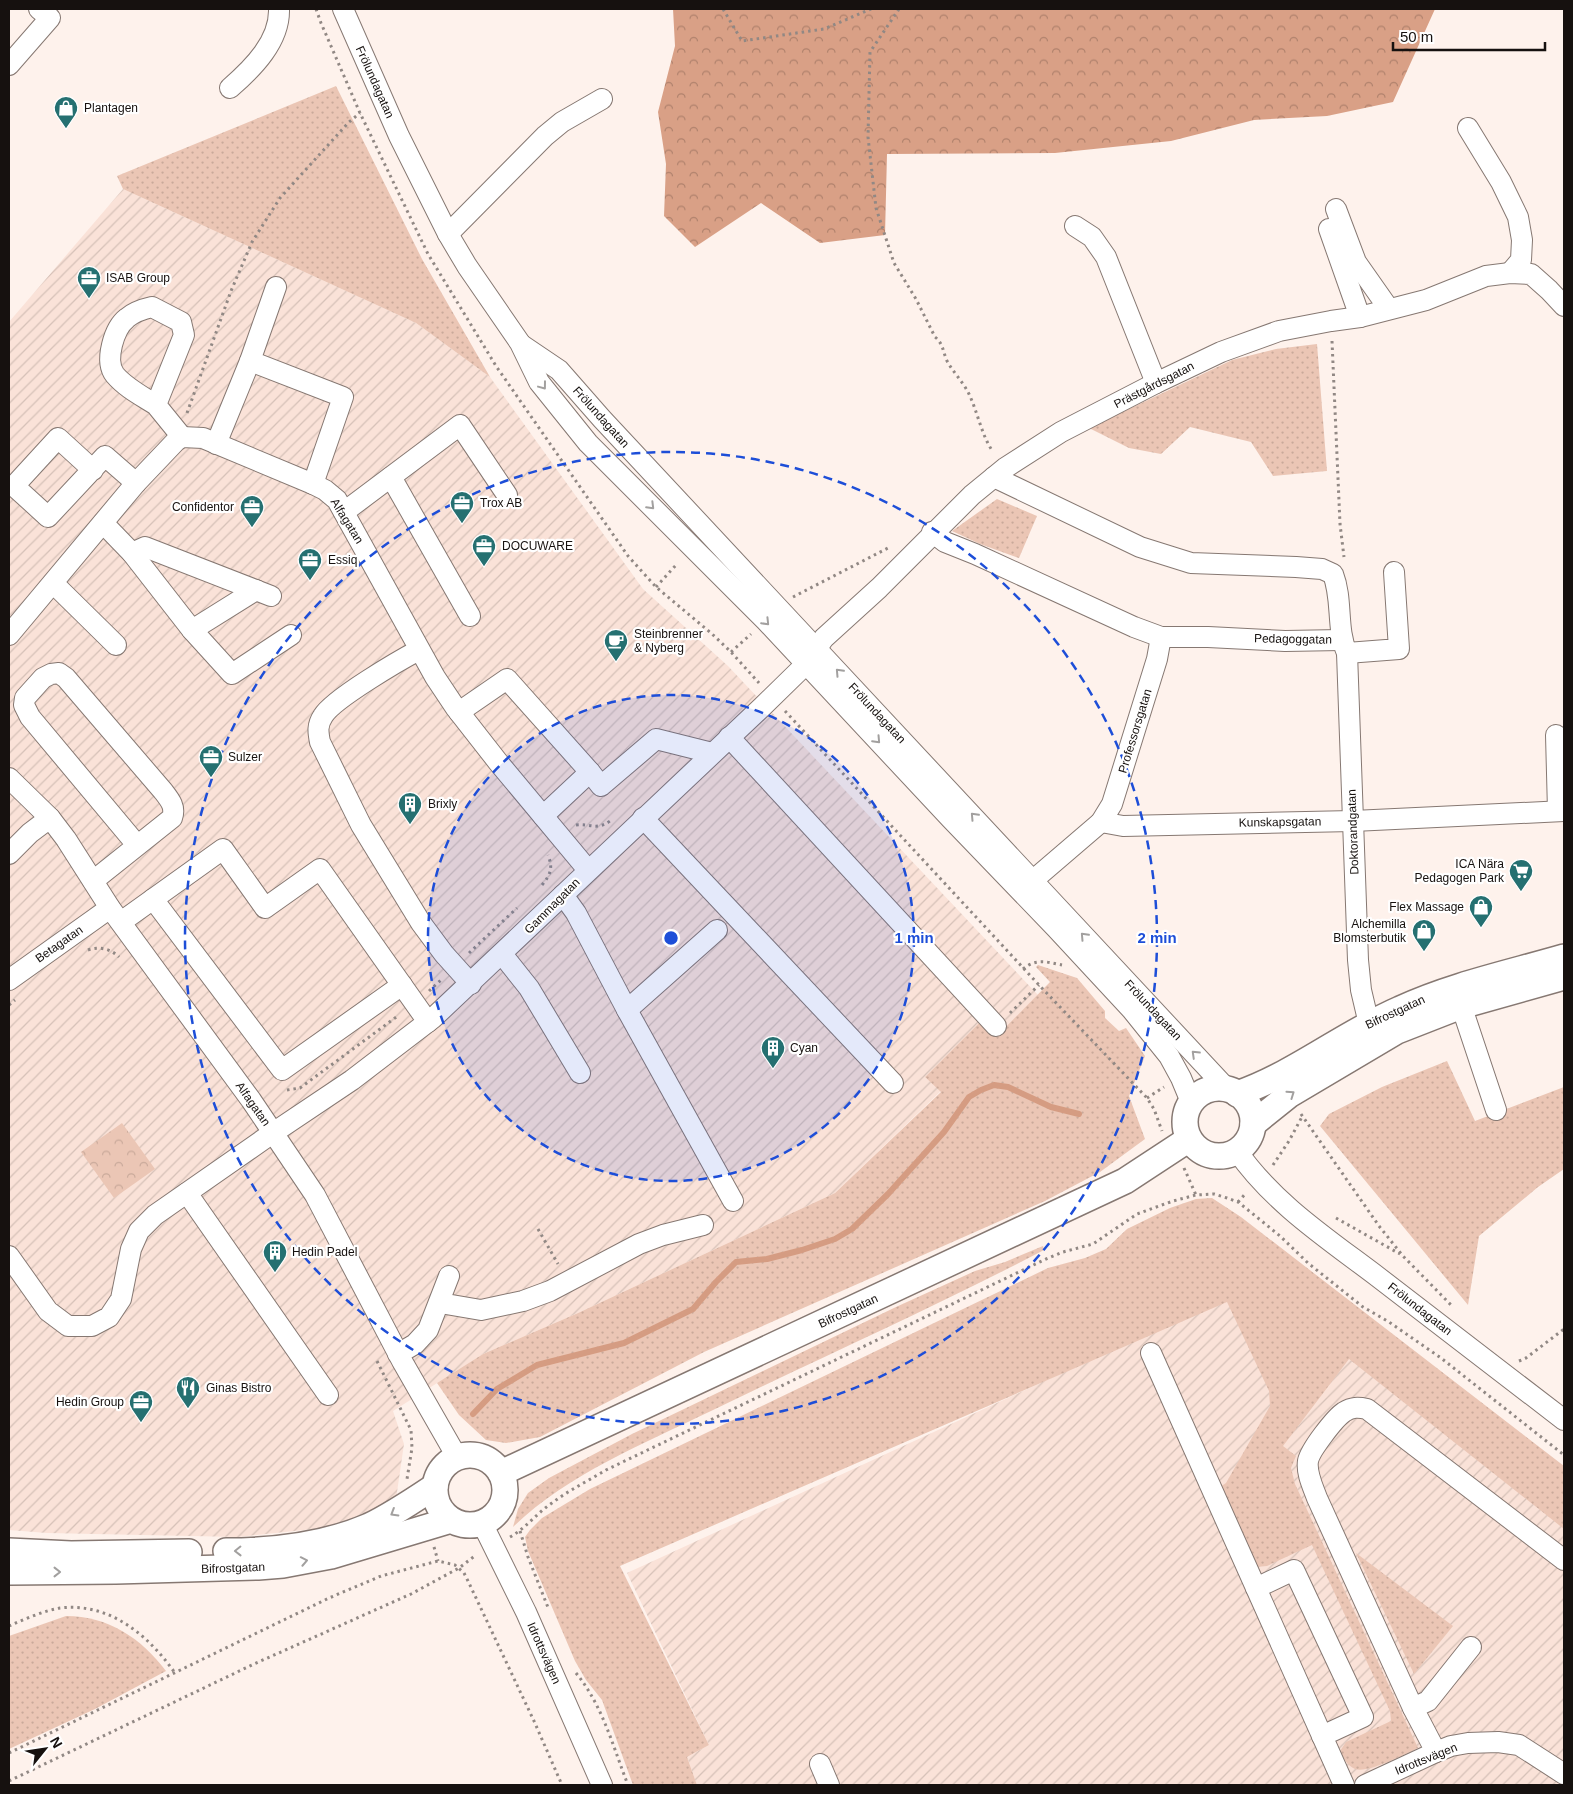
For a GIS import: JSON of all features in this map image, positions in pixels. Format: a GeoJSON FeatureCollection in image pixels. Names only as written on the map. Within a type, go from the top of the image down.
{"type":"FeatureCollection","features":[{"type":"Feature","properties":{"kind":"main road","name":"Bifrostgatan"},"geometry":{"type":"LineString","coordinates":[[1237,1151],[1248,1139],[1252,1124],[1289,1095],[1397,1031],[1458,998],[1564,957]]}},
{"type":"Feature","properties":{"kind":"main road","name":"Bifrostgatan"},"geometry":{"type":"LineString","coordinates":[[1191,1102],[1202,1093],[1215,1088],[1233,1092],[1267,1082],[1369,1024],[1409,1005],[1458,998],[1564,976]]}},
{"type":"Feature","properties":{"kind":"main road"},"geometry":{"type":"LineString","coordinates":[[1233,1092],[1249,1107],[1252,1124]]}},
{"type":"Feature","properties":{"kind":"main road"},"geometry":{"type":"LineString","coordinates":[[1191,1102],[1186,1114],[1182,1145],[1211,1155],[1224,1156],[1237,1151]]}},
{"type":"Feature","properties":{"kind":"main road","name":"Bifrostgatan"},"geometry":{"type":"LineString","coordinates":[[501,1473],[1125,1181],[1182,1145]]}},
{"type":"Feature","properties":{"kind":"main road"},"geometry":{"type":"LineString","coordinates":[[457,1457],[474,1454],[482,1456],[490,1460],[501,1473],[505,1484],[503,1502],[493,1517],[482,1523]]}},
{"type":"Feature","properties":{"kind":"main road","name":"Bifrostgatan"},"geometry":{"type":"LineString","coordinates":[[9,1551],[90,1554],[248,1551],[334,1538],[370,1525],[414,1500],[435,1486],[438,1474],[446,1464],[457,1457]]}},
{"type":"Feature","properties":{"kind":"main road"},"geometry":{"type":"LineString","coordinates":[[435,1486],[437,1504],[451,1520]]}},
{"type":"Feature","properties":{"kind":"main road","name":"Bifrostgatan"},"geometry":{"type":"LineString","coordinates":[[9,1572],[116,1572],[283,1565],[331,1556],[451,1520],[468,1525],[482,1523]]}},
{"type":"Feature","properties":{"kind":"street"},"geometry":{"type":"LineString","coordinates":[[9,66],[50,18],[39,9]]}},
{"type":"Feature","properties":{"kind":"street"},"geometry":{"type":"LineString","coordinates":[[230,88],[248,73],[269,45],[279,21],[279,9]]}},
{"type":"Feature","properties":{"kind":"street","name":"Frölundagatan"},"geometry":{"type":"LineString","coordinates":[[343,9],[399,136],[448,234],[467,266],[520,343],[539,382],[588,443],[773,615]]}},
{"type":"Feature","properties":{"kind":"street"},"geometry":{"type":"LineString","coordinates":[[448,234],[545,136],[562,122],[602,99]]}},
{"type":"Feature","properties":{"kind":"street"},"geometry":{"type":"LineString","coordinates":[[1468,128],[1518,217],[1522,240],[1521,260],[1510,273]]}},
{"type":"Feature","properties":{"kind":"street"},"geometry":{"type":"LineString","coordinates":[[1336,209],[1356,262],[1389,309]]}},
{"type":"Feature","properties":{"kind":"street"},"geometry":{"type":"LineString","coordinates":[[1075,226],[1092,237],[1106,257],[1156,383]]}},
{"type":"Feature","properties":{"kind":"street"},"geometry":{"type":"LineString","coordinates":[[1329,228],[1360,317]]}},
{"type":"Feature","properties":{"kind":"street","name":"Prästgårdsgatan"},"geometry":{"type":"LineString","coordinates":[[811,656],[824,638],[879,588],[932,532],[972,495],[1000,473],[1061,432],[1221,352],[1279,331],[1360,317],[1426,300],[1486,276],[1510,273],[1531,274],[1564,306]]}},
{"type":"Feature","properties":{"kind":"street"},"geometry":{"type":"LineString","coordinates":[[216,444],[250,361],[276,287]]}},
{"type":"Feature","properties":{"kind":"street"},"geometry":{"type":"LineString","coordinates":[[9,635],[136,484],[182,437],[156,405],[126,386],[113,373],[110,360],[112,342],[125,319],[136,312],[152,307],[181,322],[184,335],[156,405]]}},
{"type":"Feature","properties":{"kind":"street","name":"Frölundagatan"},"geometry":{"type":"LineString","coordinates":[[520,343],[559,370],[811,656],[1027,886],[1233,1092]]}},
{"type":"Feature","properties":{"kind":"street"},"geometry":{"type":"LineString","coordinates":[[250,361],[343,397],[313,484]]}},
{"type":"Feature","properties":{"kind":"street"},"geometry":{"type":"LineString","coordinates":[[344,512],[460,425],[507,495]]}},
{"type":"Feature","properties":{"kind":"street","name":"Alfagatan"},"geometry":{"type":"LineString","coordinates":[[182,437],[203,438],[313,484],[325,490],[337,500],[435,677],[459,712],[588,870]]}},
{"type":"Feature","properties":{"kind":"street"},"geometry":{"type":"LineString","coordinates":[[93,470],[105,456],[136,484]]}},
{"type":"Feature","properties":{"kind":"street","name":"Pedagoggatan"},"geometry":{"type":"LineString","coordinates":[[932,532],[944,542],[988,560],[1134,627],[1161,637],[1208,637],[1344,646],[1340,604],[1333,574],[1322,569],[1191,563],[1140,547],[1000,473]]}},
{"type":"Feature","properties":{"kind":"street"},"geometry":{"type":"LineString","coordinates":[[391,477],[470,616]]}},
{"type":"Feature","properties":{"kind":"street"},"geometry":{"type":"LineString","coordinates":[[103,523],[132,553],[192,630],[232,674],[290,635]]}},
{"type":"Feature","properties":{"kind":"street"},"geometry":{"type":"LineString","coordinates":[[132,553],[144,547],[264,593],[192,630]]}},
{"type":"Feature","properties":{"kind":"street"},"geometry":{"type":"LineString","coordinates":[[1344,646],[1399,648],[1394,572]]}},
{"type":"Feature","properties":{"kind":"street"},"geometry":{"type":"LineString","coordinates":[[53,583],[116,645]]}},
{"type":"Feature","properties":{"kind":"street","name":"Professorsgatan"},"geometry":{"type":"LineString","coordinates":[[1101,822],[1112,804],[1157,660],[1161,637]]}},
{"type":"Feature","properties":{"kind":"street","name":"Doktorandgatan"},"geometry":{"type":"LineString","coordinates":[[1344,646],[1358,960],[1361,990],[1369,1024]]}},
{"type":"Feature","properties":{"kind":"street"},"geometry":{"type":"LineString","coordinates":[[419,650],[403,658],[340,700],[323,714],[318,728],[320,742],[361,824],[421,923],[470,984]]}},
{"type":"Feature","properties":{"kind":"street","name":"Gammagatan"},"geometry":{"type":"LineString","coordinates":[[9,1256],[48,1311],[68,1326],[92,1326],[109,1317],[121,1299],[131,1249],[139,1231],[155,1215],[352,1080],[428,1022],[772,697],[811,656]]}},
{"type":"Feature","properties":{"kind":"street"},"geometry":{"type":"LineString","coordinates":[[93,881],[172,818],[174,812],[172,804],[163,791],[66,678],[59,673],[43,678],[26,698],[24,705],[30,717],[136,845]]}},
{"type":"Feature","properties":{"kind":"street"},"geometry":{"type":"LineString","coordinates":[[459,712],[506,679],[602,786],[656,739],[712,753]]}},
{"type":"Feature","properties":{"kind":"street"},"geometry":{"type":"LineString","coordinates":[[1556,735],[1561,811]]}},
{"type":"Feature","properties":{"kind":"street"},"geometry":{"type":"LineString","coordinates":[[729,737],[996,1026]]}},
{"type":"Feature","properties":{"kind":"street"},"geometry":{"type":"LineString","coordinates":[[543,816],[590,772]]}},
{"type":"Feature","properties":{"kind":"street","name":"Alfagatan"},"geometry":{"type":"LineString","coordinates":[[9,778],[50,818],[66,839],[115,915],[251,1100],[315,1195],[398,1354],[457,1457]]}},
{"type":"Feature","properties":{"kind":"street","name":"Kunskapsgatan"},"geometry":{"type":"LineString","coordinates":[[1101,822],[1123,826],[1353,821],[1561,811]]}},
{"type":"Feature","properties":{"kind":"street"},"geometry":{"type":"LineString","coordinates":[[9,854],[50,818]]}},
{"type":"Feature","properties":{"kind":"street"},"geometry":{"type":"LineString","coordinates":[[643,818],[893,1083]]}},
{"type":"Feature","properties":{"kind":"street"},"geometry":{"type":"LineString","coordinates":[[1027,886],[1101,822]]}},
{"type":"Feature","properties":{"kind":"street","name":"Betagatan"},"geometry":{"type":"LineString","coordinates":[[9,980],[115,915],[153,899],[223,850],[265,908],[320,869],[402,985]]}},
{"type":"Feature","properties":{"kind":"street","name":"Frölundagatan"},"geometry":{"type":"LineString","coordinates":[[1027,886],[1056,928],[1152,1033],[1182,1078],[1191,1102]]}},
{"type":"Feature","properties":{"kind":"street"},"geometry":{"type":"LineString","coordinates":[[563,895],[576,913],[627,1010],[733,1201]]}},
{"type":"Feature","properties":{"kind":"street"},"geometry":{"type":"LineString","coordinates":[[153,899],[282,1070],[402,985],[428,1022]]}},
{"type":"Feature","properties":{"kind":"street"},"geometry":{"type":"LineString","coordinates":[[627,1010],[717,930]]}},
{"type":"Feature","properties":{"kind":"street"},"geometry":{"type":"LineString","coordinates":[[502,954],[529,988],[580,1073]]}},
{"type":"Feature","properties":{"kind":"street"},"geometry":{"type":"LineString","coordinates":[[1315,1055],[1340,1051],[1411,1015],[1458,998],[1564,967]]}},
{"type":"Feature","properties":{"kind":"street"},"geometry":{"type":"LineString","coordinates":[[1458,998],[1496,1110]]}},
{"type":"Feature","properties":{"kind":"street","name":"Frölundagatan"},"geometry":{"type":"LineString","coordinates":[[1237,1151],[1259,1180],[1278,1198],[1342,1250],[1564,1420]]}},
{"type":"Feature","properties":{"kind":"street"},"geometry":{"type":"LineString","coordinates":[[187,1193],[328,1395]]}},
{"type":"Feature","properties":{"kind":"street"},"geometry":{"type":"LineString","coordinates":[[440,1303],[481,1310],[523,1301],[569,1282],[639,1244],[663,1235],[703,1225]]}},
{"type":"Feature","properties":{"kind":"street"},"geometry":{"type":"LineString","coordinates":[[398,1354],[415,1344],[428,1330],[449,1276]]}},
{"type":"Feature","properties":{"kind":"street"},"geometry":{"type":"LineString","coordinates":[[1151,1353],[1344,1785]]}},
{"type":"Feature","properties":{"kind":"street"},"geometry":{"type":"LineString","coordinates":[[1436,1752],[1317,1498],[1309,1476],[1308,1462],[1310,1453],[1343,1413],[1358,1407],[1366,1409],[1564,1560]]}},
{"type":"Feature","properties":{"kind":"street","name":"Idrottsvägen"},"geometry":{"type":"LineString","coordinates":[[482,1523],[530,1621],[602,1785]]}},
{"type":"Feature","properties":{"kind":"street"},"geometry":{"type":"LineString","coordinates":[[1256,1588],[1294,1570],[1363,1717],[1322,1736]]}},
{"type":"Feature","properties":{"kind":"street"},"geometry":{"type":"LineString","coordinates":[[1414,1708],[1428,1701],[1471,1647]]}},
{"type":"Feature","properties":{"kind":"street","name":"Idrottsvägen"},"geometry":{"type":"LineString","coordinates":[[1365,1785],[1436,1752],[1451,1746],[1468,1743],[1498,1742],[1519,1745],[1564,1774]]}},
{"type":"Feature","properties":{"kind":"street"},"geometry":{"type":"LineString","coordinates":[[820,1764],[829,1785]]}},
{"type":"Feature","properties":{"kind":"path"},"geometry":{"type":"LineString","coordinates":[[723,9],[742,41],[824,29],[871,9]]}},
{"type":"Feature","properties":{"kind":"path"},"geometry":{"type":"LineString","coordinates":[[899,9],[870,52],[868,137],[876,208],[894,263],[916,299],[935,337],[941,342],[943,353],[952,370],[968,391],[976,417],[1000,473]]}},
{"type":"Feature","properties":{"kind":"path"},"geometry":{"type":"LineString","coordinates":[[182,437],[190,403],[252,242],[280,198],[349,122],[360,113]]}},
{"type":"Feature","properties":{"kind":"path"},"geometry":{"type":"LineString","coordinates":[[1331,321],[1340,524]]}},
{"type":"Feature","properties":{"kind":"path"},"geometry":{"type":"LineString","coordinates":[[890,547],[833,578],[795,595],[731,652],[1039,985],[1148,1098],[1160,1128],[1182,1145],[1186,1171],[1196,1195]]}},
{"type":"Feature","properties":{"kind":"path"},"geometry":{"type":"LineString","coordinates":[[656,587],[676,565]]}},
{"type":"Feature","properties":{"kind":"path"},"geometry":{"type":"LineString","coordinates":[[751,689],[758,682]]}},
{"type":"Feature","properties":{"kind":"path"},"geometry":{"type":"LineString","coordinates":[[536,891],[551,873],[547,851],[549,845],[576,825],[599,826],[612,819]]}},
{"type":"Feature","properties":{"kind":"path"},"geometry":{"type":"LineString","coordinates":[[280,1089],[296,1090],[300,1088],[415,1004],[522,904]]}},
{"type":"Feature","properties":{"kind":"path"},"geometry":{"type":"LineString","coordinates":[[83,952],[91,948],[113,951],[125,963]]}},
{"type":"Feature","properties":{"kind":"path"},"geometry":{"type":"LineString","coordinates":[[996,1026],[1039,985]]}},
{"type":"Feature","properties":{"kind":"path"},"geometry":{"type":"LineString","coordinates":[[9,1005],[16,1000]]}},
{"type":"Feature","properties":{"kind":"path"},"geometry":{"type":"LineString","coordinates":[[1148,1098],[1167,1085],[1182,1078]]}},
{"type":"Feature","properties":{"kind":"path"},"geometry":{"type":"LineString","coordinates":[[1309,1110],[1302,1116],[1379,1226],[1403,1256],[1457,1310]]}},
{"type":"Feature","properties":{"kind":"path"},"geometry":{"type":"LineString","coordinates":[[1273,1165],[1280,1172]]}},
{"type":"Feature","properties":{"kind":"path"},"geometry":{"type":"LineString","coordinates":[[9,1781],[254,1664],[411,1594],[459,1568],[477,1554],[520,1531],[538,1513],[554,1501],[622,1462],[1038,1263],[1062,1252],[1093,1244],[1138,1214],[1196,1195],[1214,1194],[1238,1202],[1363,1308],[1389,1322],[1441,1358],[1564,1455]]}},
{"type":"Feature","properties":{"kind":"path"},"geometry":{"type":"LineString","coordinates":[[1328,1215],[1403,1256]]}},
{"type":"Feature","properties":{"kind":"path"},"geometry":{"type":"LineString","coordinates":[[538,1229],[569,1282]]}},
{"type":"Feature","properties":{"kind":"path"},"geometry":{"type":"LineString","coordinates":[[1513,1358],[1522,1361],[1564,1329]]}},
{"type":"Feature","properties":{"kind":"path"},"geometry":{"type":"LineString","coordinates":[[377,1360],[412,1430],[412,1448],[406,1476],[408,1488],[414,1500]]}},
{"type":"Feature","properties":{"kind":"path"},"geometry":{"type":"LineString","coordinates":[[427,1527],[438,1561]]}},
{"type":"Feature","properties":{"kind":"path"},"geometry":{"type":"LineString","coordinates":[[520,1531],[528,1557],[552,1617]]}},
{"type":"Feature","properties":{"kind":"path"},"geometry":{"type":"LineString","coordinates":[[9,1754],[338,1594],[381,1576],[438,1561],[448,1562],[464,1573],[562,1785]]}},
{"type":"Feature","properties":{"kind":"path"},"geometry":{"type":"LineString","coordinates":[[9,1626],[58,1608],[80,1608],[97,1611],[126,1623],[151,1642],[176,1674]]}},
{"type":"Feature","properties":{"kind":"path"},"geometry":{"type":"LineString","coordinates":[[574,1671],[592,1694],[600,1709],[628,1785]]}},
{"type":"Feature","properties":{"kind":"shaded area"},"geometry":{"type":"Polygon","coordinates":[[[123,189],[416,323],[490,377],[643,589],[728,666],[1038,995],[996,1038],[981,1021],[925,1077],[941,1091],[835,1193],[578,1313],[483,1354],[393,1411],[404,1444],[396,1499],[351,1525],[238,1537],[47,1533],[9,1530],[9,322],[123,189]]]}},
{"type":"Feature","properties":{"kind":"shaded area"},"geometry":{"type":"Polygon","coordinates":[[[1254,1244],[1564,1478],[1564,1785],[697,1785],[687,1757],[709,1745],[627,1573],[1071,1369],[1254,1244]]]}},
{"type":"Feature","properties":{"kind":"green space"},"geometry":{"type":"Polygon","coordinates":[[[673,9],[1435,9],[1393,102],[1327,116],[1254,120],[1171,141],[1055,153],[887,154],[885,235],[820,243],[761,203],[695,247],[664,216],[666,164],[658,112],[675,46],[673,9]]]}},
{"type":"Feature","properties":{"kind":"green space"},"geometry":{"type":"Polygon","coordinates":[[[336,86],[422,259],[490,377],[416,323],[123,189],[117,176],[336,86]]]}},
{"type":"Feature","properties":{"kind":"green space"},"geometry":{"type":"Polygon","coordinates":[[[1317,344],[1327,471],[1273,476],[1251,442],[1190,427],[1161,454],[1129,448],[1089,428],[1232,360],[1276,349],[1317,344]]]}},
{"type":"Feature","properties":{"kind":"green space"},"geometry":{"type":"Polygon","coordinates":[[[997,499],[1037,516],[1019,558],[980,544],[952,531],[997,499]]]}},
{"type":"Feature","properties":{"kind":"green space"},"geometry":{"type":"Polygon","coordinates":[[[1038,965],[1077,978],[1105,1011],[1105,1018],[1119,1031],[1126,1028],[1145,1056],[1129,1096],[1145,1139],[1100,1172],[1045,1201],[704,1352],[540,1437],[506,1443],[486,1440],[459,1415],[437,1383],[483,1354],[578,1313],[835,1193],[941,1092],[925,1077],[981,1021],[996,1037],[1050,982],[1036,967],[1038,965]]]}},
{"type":"Feature","properties":{"kind":"green space"},"geometry":{"type":"Polygon","coordinates":[[[1447,1061],[1475,1121],[1564,1087],[1564,1169],[1538,1187],[1479,1236],[1468,1305],[1320,1126],[1329,1114],[1382,1087],[1447,1061]]]}},
{"type":"Feature","properties":{"kind":"green space"},"geometry":{"type":"Polygon","coordinates":[[[122,1123],[155,1169],[114,1198],[81,1152],[122,1123]]]}},
{"type":"Feature","properties":{"kind":"green space"},"geometry":{"type":"Polygon","coordinates":[[[1212,1198],[1241,1217],[1564,1466],[1564,1529],[1349,1359],[1283,1446],[1296,1456],[1291,1468],[1295,1484],[1418,1748],[1368,1769],[1355,1769],[1346,1761],[1340,1751],[1346,1742],[1391,1721],[1390,1711],[1312,1545],[1267,1566],[1256,1567],[1220,1487],[1226,1483],[1270,1406],[1269,1391],[1227,1302],[620,1566],[709,1745],[687,1757],[697,1785],[633,1785],[602,1700],[586,1680],[575,1661],[528,1551],[525,1537],[530,1530],[542,1518],[590,1489],[1048,1268],[1085,1258],[1106,1249],[1127,1229],[1170,1208],[1196,1199],[1212,1198]]]}},
{"type":"Feature","properties":{"kind":"green space"},"geometry":{"type":"Polygon","coordinates":[[[1043,1246],[1044,1250],[962,1292],[607,1462],[558,1491],[513,1527],[518,1509],[528,1493],[549,1478],[632,1434],[896,1307],[975,1271],[1005,1262],[1043,1246]]]}},
{"type":"Feature","properties":{"kind":"green space"},"geometry":{"type":"Polygon","coordinates":[[[1356,1553],[1453,1626],[1414,1674],[1356,1553]]]}},
{"type":"Feature","properties":{"kind":"green space"},"geometry":{"type":"Polygon","coordinates":[[[66,1616],[96,1620],[122,1631],[146,1648],[166,1671],[95,1709],[9,1749],[9,1636],[66,1616]]]}},
{"type":"Feature","properties":{"kind":"waterway"},"geometry":{"type":"LineString","coordinates":[[473,1414],[497,1389],[537,1365],[624,1343],[693,1309],[736,1262],[767,1259],[802,1250],[835,1239],[852,1229],[888,1194],[944,1132],[969,1097],[981,1090],[994,1085],[1008,1087],[1051,1107],[1079,1114]]}},
{"type":"Feature","properties":{"kind":"place","name":"Plantagen"},"geometry":{"type":"Point","coordinates":[66,129]}},
{"type":"Feature","properties":{"kind":"place","name":"ISAB Group"},"geometry":{"type":"Point","coordinates":[89,299]}},
{"type":"Feature","properties":{"kind":"place","name":"Trox AB"},"geometry":{"type":"Point","coordinates":[462,524]}},
{"type":"Feature","properties":{"kind":"place","name":"Confidentor"},"geometry":{"type":"Point","coordinates":[252,528]}},
{"type":"Feature","properties":{"kind":"place","name":"DOCUWARE"},"geometry":{"type":"Point","coordinates":[484,567]}},
{"type":"Feature","properties":{"kind":"place","name":"Essiq"},"geometry":{"type":"Point","coordinates":[310,581]}},
{"type":"Feature","properties":{"kind":"place","name":"Steinbrenner & Nyberg"},"geometry":{"type":"Point","coordinates":[616,662]}},
{"type":"Feature","properties":{"kind":"place","name":"Sulzer"},"geometry":{"type":"Point","coordinates":[211,778]}},
{"type":"Feature","properties":{"kind":"place","name":"Brixly"},"geometry":{"type":"Point","coordinates":[410,825]}},
{"type":"Feature","properties":{"kind":"place","name":"ICA Nära Pedagogen Park"},"geometry":{"type":"Point","coordinates":[1521,892]}},
{"type":"Feature","properties":{"kind":"place","name":"Flex Massage"},"geometry":{"type":"Point","coordinates":[1481,928]}},
{"type":"Feature","properties":{"kind":"place","name":"Alchemilla Blomsterbutik"},"geometry":{"type":"Point","coordinates":[1424,952]}},
{"type":"Feature","properties":{"kind":"place","name":"Cyan"},"geometry":{"type":"Point","coordinates":[773,1069]}},
{"type":"Feature","properties":{"kind":"place","name":"Hedin Padel"},"geometry":{"type":"Point","coordinates":[275,1273]}},
{"type":"Feature","properties":{"kind":"place","name":"Ginas Bistro"},"geometry":{"type":"Point","coordinates":[188,1409]}},
{"type":"Feature","properties":{"kind":"place","name":"Hedin Group"},"geometry":{"type":"Point","coordinates":[141,1423]}}]}
